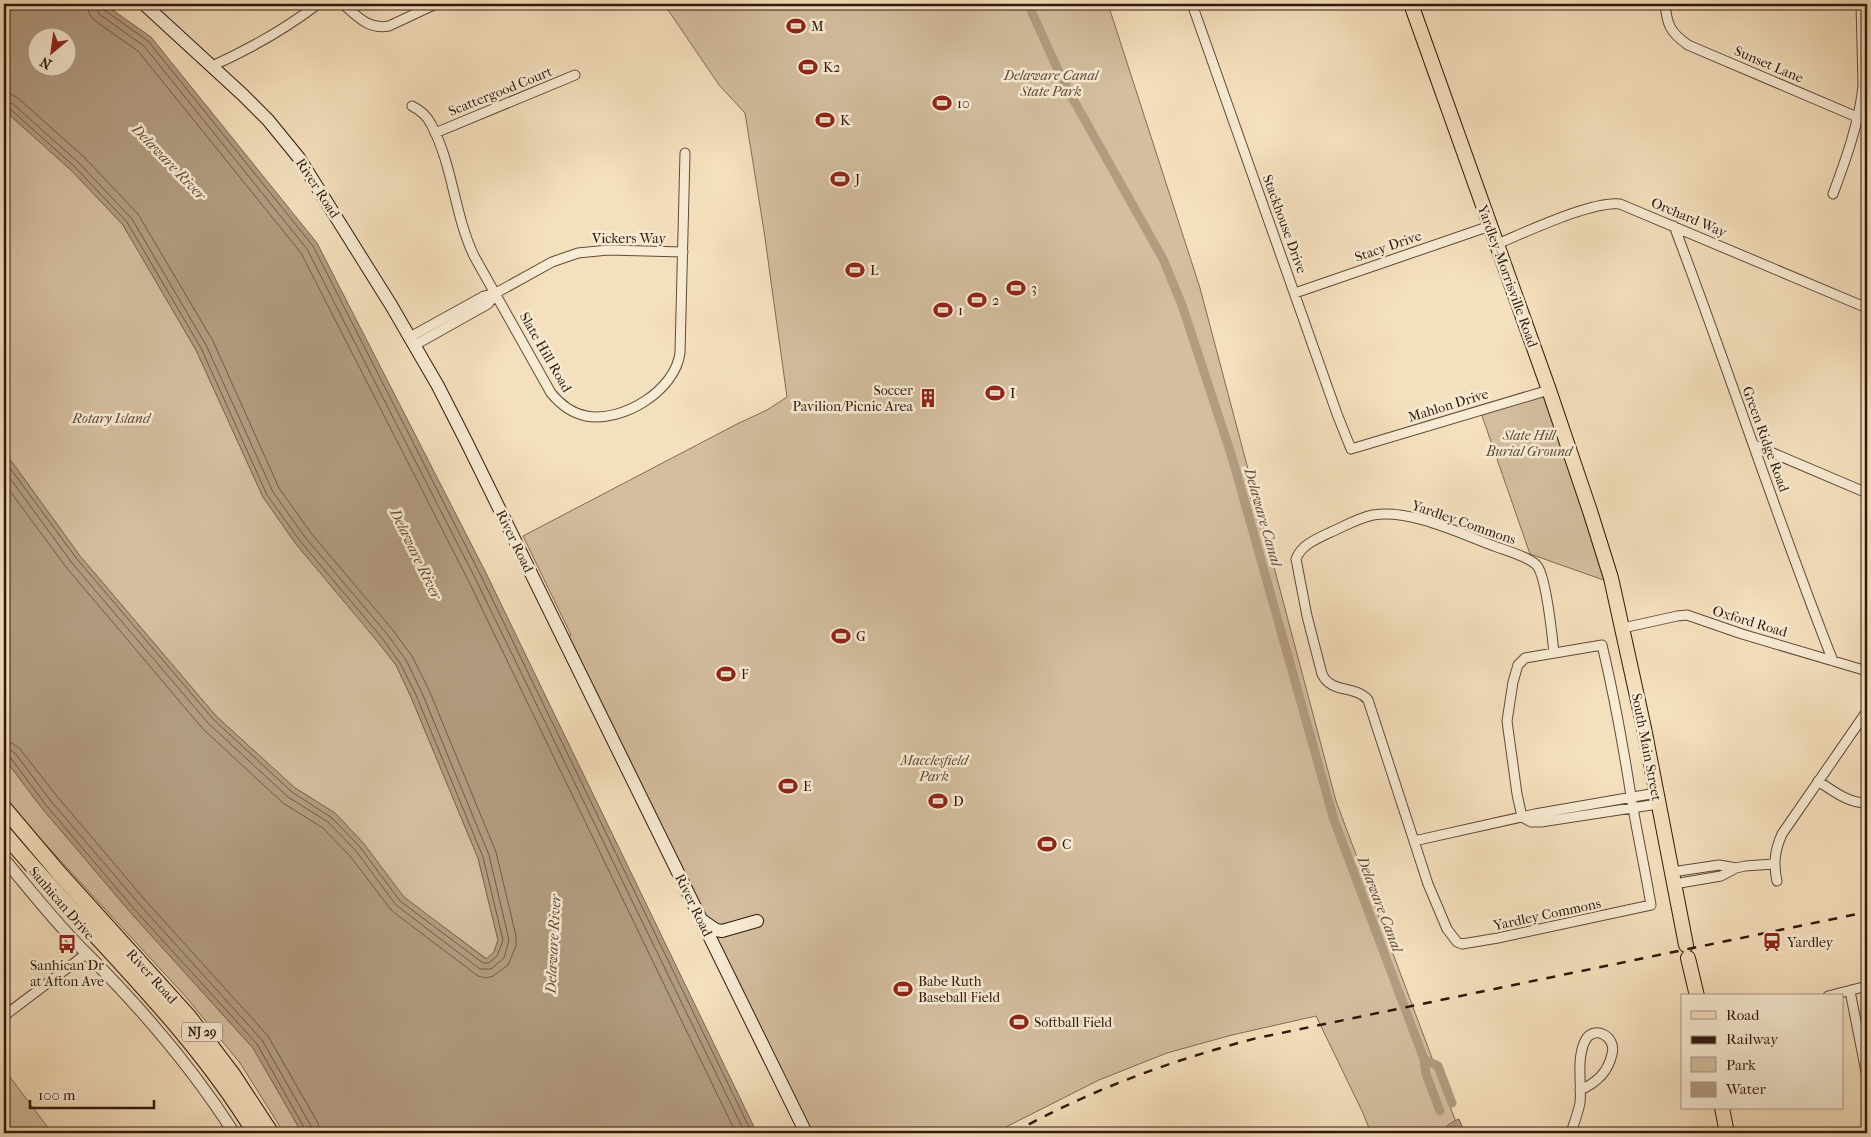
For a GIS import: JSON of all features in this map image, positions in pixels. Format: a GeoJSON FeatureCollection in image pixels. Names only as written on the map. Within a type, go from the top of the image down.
{"type":"FeatureCollection","features":[{"type":"Feature","properties":{"kind":"highway","name":"River Road"},"geometry":{"type":"LineString","coordinates":[[4,808],[120,941],[190,1017],[233,1075],[271,1133]]}},
{"type":"Feature","properties":{"kind":"highway","name":"River Road"},"geometry":{"type":"LineString","coordinates":[[4,833],[203,1056],[226,1087],[255,1133]]}},
{"type":"Feature","properties":{"kind":"main road","name":"River Road"},"geometry":{"type":"LineString","coordinates":[[144,4],[268,120],[299,158],[412,341],[467,443],[806,1133]]}},
{"type":"Feature","properties":{"kind":"main road","name":"Yardley-Morrisville Road"},"geometry":{"type":"LineString","coordinates":[[1411,4],[1549,390],[1602,550]]}},
{"type":"Feature","properties":{"kind":"main road","name":"South Main Street"},"geometry":{"type":"LineString","coordinates":[[1602,550],[1623,628],[1697,994]]}},
{"type":"Feature","properties":{"kind":"main road"},"geometry":{"type":"LineString","coordinates":[[701,920],[722,932],[757,921],[712,943]]}},
{"type":"Feature","properties":{"kind":"main road"},"geometry":{"type":"LineString","coordinates":[[1722,1110],[1727,1133]]}},
{"type":"Feature","properties":{"kind":"street"},"geometry":{"type":"LineString","coordinates":[[212,66],[259,43],[318,4]]}},
{"type":"Feature","properties":{"kind":"street"},"geometry":{"type":"LineString","coordinates":[[344,4],[364,22],[379,28],[390,26],[436,4]]}},
{"type":"Feature","properties":{"kind":"street","name":"Stackhouse Drive"},"geometry":{"type":"LineString","coordinates":[[1192,4],[1337,414],[1350,448],[1355,447]]}},
{"type":"Feature","properties":{"kind":"street","name":"Sunset Lane"},"geometry":{"type":"LineString","coordinates":[[1665,4],[1666,19],[1673,32],[1681,40],[1695,48],[1857,117]]}},
{"type":"Feature","properties":{"kind":"street"},"geometry":{"type":"LineString","coordinates":[[1833,194],[1846,161],[1857,117],[1862,86],[1861,4]]}},
{"type":"Feature","properties":{"kind":"street","name":"Scattergood Court"},"geometry":{"type":"LineString","coordinates":[[435,133],[576,76]]}},
{"type":"Feature","properties":{"kind":"street","name":"Slate Hill Road"},"geometry":{"type":"LineString","coordinates":[[412,106],[420,110],[429,120],[435,133],[447,168],[465,237],[496,294],[551,393],[566,408],[584,416],[612,415],[637,404],[658,392],[667,383],[678,365],[680,353],[685,153]]}},
{"type":"Feature","properties":{"kind":"street","name":"Orchard Way"},"geometry":{"type":"LineString","coordinates":[[1497,244],[1558,220],[1603,204],[1612,203],[1627,206],[1867,308]]}},
{"type":"Feature","properties":{"kind":"street","name":"Stacy Drive"},"geometry":{"type":"LineString","coordinates":[[1295,293],[1490,226]]}},
{"type":"Feature","properties":{"kind":"street","name":"Green Ridge Road"},"geometry":{"type":"LineString","coordinates":[[1674,226],[1805,591],[1833,661]]}},
{"type":"Feature","properties":{"kind":"street","name":"Vickers Way"},"geometry":{"type":"LineString","coordinates":[[412,341],[488,304],[496,294],[552,262],[578,253],[608,250],[683,252]]}},
{"type":"Feature","properties":{"kind":"street","name":"Mahlon Drive"},"geometry":{"type":"LineString","coordinates":[[1355,447],[1549,390]]}},
{"type":"Feature","properties":{"kind":"street"},"geometry":{"type":"LineString","coordinates":[[1754,445],[1867,493]]}},
{"type":"Feature","properties":{"kind":"street","name":"Yardley Commons"},"geometry":{"type":"LineString","coordinates":[[1522,817],[1506,721],[1518,665],[1526,658],[1602,645],[1618,718],[1652,905],[1462,944],[1457,942],[1447,929],[1439,911],[1368,700],[1360,693],[1334,686],[1324,679],[1297,575],[1296,559],[1298,553],[1325,535],[1356,520],[1386,514],[1401,515],[1438,526],[1510,552],[1538,565],[1545,593],[1554,653]]}},
{"type":"Feature","properties":{"kind":"street","name":"Oxford Road"},"geometry":{"type":"LineString","coordinates":[[1623,628],[1688,615],[1867,671]]}},
{"type":"Feature","properties":{"kind":"street"},"geometry":{"type":"LineString","coordinates":[[1777,880],[1774,864],[1777,846],[1793,816],[1867,712]]}},
{"type":"Feature","properties":{"kind":"street"},"geometry":{"type":"LineString","coordinates":[[1818,781],[1848,800],[1867,803]]}},
{"type":"Feature","properties":{"kind":"street"},"geometry":{"type":"LineString","coordinates":[[1414,840],[1522,817],[1657,798]]}},
{"type":"Feature","properties":{"kind":"street","name":"Sanhican Drive"},"geometry":{"type":"LineString","coordinates":[[4,859],[86,954],[99,965],[136,1005],[181,1058],[234,1133]]}},
{"type":"Feature","properties":{"kind":"street"},"geometry":{"type":"LineString","coordinates":[[1673,878],[1722,876],[1736,868],[1774,864]]}},
{"type":"Feature","properties":{"kind":"street"},"geometry":{"type":"LineString","coordinates":[[4,1016],[86,954]]}},
{"type":"Feature","properties":{"kind":"street"},"geometry":{"type":"LineString","coordinates":[[1835,994],[1867,986]]}},
{"type":"Feature","properties":{"kind":"street"},"geometry":{"type":"LineString","coordinates":[[1850,990],[1867,1077]]}},
{"type":"Feature","properties":{"kind":"street"},"geometry":{"type":"LineString","coordinates":[[1572,1133],[1580,1104],[1579,1073],[1585,1040],[1598,1032],[1612,1041],[1614,1046],[1612,1056],[1607,1068],[1595,1083],[1580,1090]]}},
{"type":"Feature","properties":{"kind":"green space","name":"Macclesfield Park"},"geometry":{"type":"Polygon","coordinates":[[[664,4],[1108,4],[1200,288],[1336,801],[1460,1133],[1371,1133],[1316,1016],[1232,1035],[1167,1053],[1099,1080],[994,1133],[809,1133],[567,637],[571,635],[523,536],[767,410],[787,397],[764,231],[745,113],[719,85],[664,4]]]}},
{"type":"Feature","properties":{"kind":"green space","name":"Rotary Island"},"geometry":{"type":"Polygon","coordinates":[[[4,110],[72,171],[123,225],[196,350],[263,497],[296,544],[396,665],[478,858],[498,940],[494,952],[487,959],[403,897],[364,844],[335,813],[295,788],[216,716],[80,556],[4,451],[4,110]]]}},
{"type":"Feature","properties":{"kind":"green space","name":"Slate Hill Burial Ground"},"geometry":{"type":"Polygon","coordinates":[[[1549,390],[1612,583],[1530,554],[1480,410],[1549,390]]]}},
{"type":"Feature","properties":{"kind":"green space"},"geometry":{"type":"Polygon","coordinates":[[[4,758],[41,807],[131,913],[253,1048],[302,1133],[284,1133],[240,1063],[186,997],[23,820],[4,796],[4,758]]]}},
{"type":"Feature","properties":{"kind":"green space"},"geometry":{"type":"Polygon","coordinates":[[[4,1069],[52,1133],[4,1133],[4,1069]]]}},
{"type":"Feature","properties":{"kind":"water","name":"Delaware River"},"geometry":{"type":"Polygon","coordinates":[[[4,4],[104,4],[151,37],[317,243],[486,573],[757,1133],[302,1133],[253,1048],[131,913],[41,807],[4,758],[4,451],[80,556],[216,716],[295,788],[335,813],[364,844],[404,897],[486,959],[494,952],[498,940],[478,858],[396,665],[296,544],[263,497],[196,350],[123,225],[72,171],[4,110],[4,4]]]}},
{"type":"Feature","properties":{"kind":"water"},"geometry":{"type":"Polygon","coordinates":[[[1459,1119],[1465,1133],[1441,1133],[1449,1124],[1459,1119]]]}},
{"type":"Feature","properties":{"kind":"waterway","name":"Delaware Canal"},"geometry":{"type":"LineString","coordinates":[[1028,4],[1064,83],[1163,259],[1182,305],[1232,457],[1334,820],[1424,1059],[1426,1074],[1440,1111]]}},
{"type":"Feature","properties":{"kind":"waterway","name":"Delaware Canal"},"geometry":{"type":"LineString","coordinates":[[1424,1059],[1438,1066],[1452,1103]]}},
{"type":"Feature","properties":{"kind":"railway"},"geometry":{"type":"LineString","coordinates":[[1013,1133],[1072,1103],[1132,1078],[1194,1056],[1257,1038],[1867,912]]}},
{"type":"Feature","properties":{"kind":"place","name":"M"},"geometry":{"type":"Point","coordinates":[796,26]}},
{"type":"Feature","properties":{"kind":"place","name":"K2"},"geometry":{"type":"Point","coordinates":[808,67]}},
{"type":"Feature","properties":{"kind":"place","name":"10"},"geometry":{"type":"Point","coordinates":[942,103]}},
{"type":"Feature","properties":{"kind":"place","name":"K"},"geometry":{"type":"Point","coordinates":[825,120]}},
{"type":"Feature","properties":{"kind":"place","name":"J"},"geometry":{"type":"Point","coordinates":[840,179]}},
{"type":"Feature","properties":{"kind":"place","name":"L"},"geometry":{"type":"Point","coordinates":[855,270]}},
{"type":"Feature","properties":{"kind":"place","name":"3"},"geometry":{"type":"Point","coordinates":[1016,288]}},
{"type":"Feature","properties":{"kind":"place","name":"2"},"geometry":{"type":"Point","coordinates":[977,300]}},
{"type":"Feature","properties":{"kind":"place","name":"1"},"geometry":{"type":"Point","coordinates":[943,310]}},
{"type":"Feature","properties":{"kind":"place","name":"I"},"geometry":{"type":"Point","coordinates":[995,393]}},
{"type":"Feature","properties":{"kind":"place","name":"Soccer Pavilion/Picnic Area"},"geometry":{"type":"Point","coordinates":[928,398]}},
{"type":"Feature","properties":{"kind":"place","name":"G"},"geometry":{"type":"Point","coordinates":[841,636]}},
{"type":"Feature","properties":{"kind":"place","name":"F"},"geometry":{"type":"Point","coordinates":[726,674]}},
{"type":"Feature","properties":{"kind":"place","name":"E"},"geometry":{"type":"Point","coordinates":[788,786]}},
{"type":"Feature","properties":{"kind":"place","name":"D"},"geometry":{"type":"Point","coordinates":[938,801]}},
{"type":"Feature","properties":{"kind":"place","name":"C"},"geometry":{"type":"Point","coordinates":[1047,844]}},
{"type":"Feature","properties":{"kind":"place","name":"Yardley"},"geometry":{"type":"Point","coordinates":[1772,942]}},
{"type":"Feature","properties":{"kind":"place","name":"Sanhican Dr at Afton Ave"},"geometry":{"type":"Point","coordinates":[67,944]}},
{"type":"Feature","properties":{"kind":"place","name":"Babe Ruth Baseball Field"},"geometry":{"type":"Point","coordinates":[903,989]}},
{"type":"Feature","properties":{"kind":"place","name":"Softball Field"},"geometry":{"type":"Point","coordinates":[1019,1022]}},
{"type":"Feature","properties":{"kind":"park label","name":"Delaware Canal State Park"},"geometry":{"type":"Point","coordinates":[1051,84]}}]}
